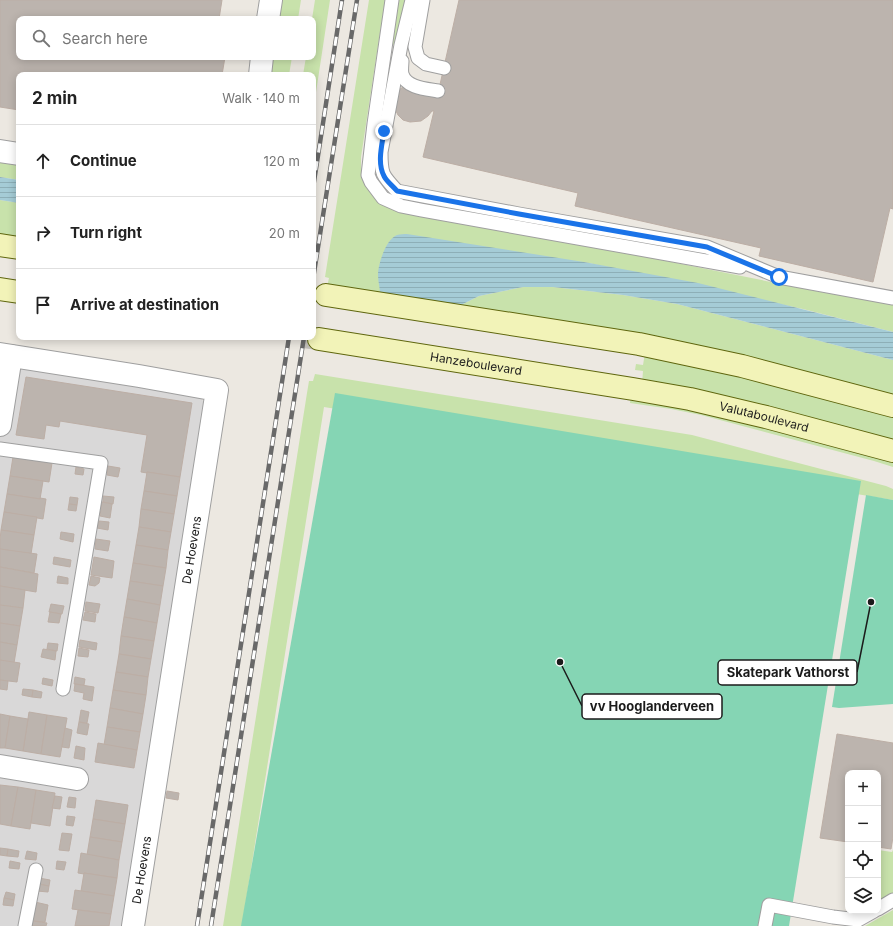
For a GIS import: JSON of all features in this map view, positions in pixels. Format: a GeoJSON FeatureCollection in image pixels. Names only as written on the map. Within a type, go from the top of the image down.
{"type":"FeatureCollection","features":[{"type":"Feature","properties":{"kind":"main road"},"geometry":{"type":"LineString","coordinates":[[0,245],[16,248]]}},
{"type":"Feature","properties":{"kind":"main road"},"geometry":{"type":"LineString","coordinates":[[0,289],[16,292]]}},
{"type":"Feature","properties":{"kind":"main road"},"geometry":{"type":"LineString","coordinates":[[326,296],[639,344],[742,366],[893,406]]}},
{"type":"Feature","properties":{"kind":"main road","name":"Hanzeboulevard"},"geometry":{"type":"LineString","coordinates":[[320,340],[633,389]]}},
{"type":"Feature","properties":{"kind":"main road","name":"Valutaboulevard"},"geometry":{"type":"LineString","coordinates":[[633,389],[690,399],[766,417],[893,451]]}},
{"type":"Feature","properties":{"kind":"street"},"geometry":{"type":"LineString","coordinates":[[268,16],[271,0]]}},
{"type":"Feature","properties":{"kind":"street"},"geometry":{"type":"LineString","coordinates":[[260,72],[262,60]]}},
{"type":"Feature","properties":{"kind":"street"},"geometry":{"type":"LineString","coordinates":[[0,151],[16,154]]}},
{"type":"Feature","properties":{"kind":"street"},"geometry":{"type":"LineString","coordinates":[[0,425],[6,355]]}},
{"type":"Feature","properties":{"kind":"street","name":"De Hoevens"},"geometry":{"type":"LineString","coordinates":[[6,355],[217,390],[133,926]]}},
{"type":"Feature","properties":{"kind":"street"},"geometry":{"type":"LineString","coordinates":[[0,766],[77,778]]}},
{"type":"Feature","properties":{"kind":"lane"},"geometry":{"type":"LineString","coordinates":[[392,0],[368,175],[371,182],[383,198],[401,206],[421,210],[762,271]]}},
{"type":"Feature","properties":{"kind":"lane"},"geometry":{"type":"LineString","coordinates":[[412,0],[401,45],[381,152],[381,167],[384,177],[397,191],[512,213],[707,247],[779,277],[893,298]]}},
{"type":"Feature","properties":{"kind":"lane"},"geometry":{"type":"LineString","coordinates":[[424,0],[415,47],[418,58],[426,64],[444,68]]}},
{"type":"Feature","properties":{"kind":"lane"},"geometry":{"type":"LineString","coordinates":[[401,45],[402,74],[406,80],[425,89],[438,91]]}},
{"type":"Feature","properties":{"kind":"lane"},"geometry":{"type":"LineString","coordinates":[[0,448],[101,463],[63,689]]}},
{"type":"Feature","properties":{"kind":"lane"},"geometry":{"type":"LineString","coordinates":[[25,926],[36,870]]}},
{"type":"Feature","properties":{"kind":"lane"},"geometry":{"type":"LineString","coordinates":[[881,907],[893,900]]}},
{"type":"Feature","properties":{"kind":"lane"},"geometry":{"type":"LineString","coordinates":[[766,926],[769,905],[858,920],[869,914]]}},
{"type":"Feature","properties":{"kind":"shaded area"},"geometry":{"type":"Polygon","coordinates":[[[0,365],[201,396],[204,404],[122,926],[0,926],[0,365]]]}},
{"type":"Feature","properties":{"kind":"green space"},"geometry":{"type":"Polygon","coordinates":[[[277,0],[301,0],[298,16],[274,16],[277,0]]]}},
{"type":"Feature","properties":{"kind":"green space"},"geometry":{"type":"Polygon","coordinates":[[[315,0],[330,0],[316,92],[316,72],[304,72],[306,60],[316,60],[316,16],[312,16],[315,0]]]}},
{"type":"Feature","properties":{"kind":"green space"},"geometry":{"type":"Polygon","coordinates":[[[369,0],[385,0],[361,157],[361,167],[363,177],[381,203],[391,209],[405,213],[547,237],[826,293],[862,294],[893,301],[893,332],[803,309],[584,262],[380,294],[327,287],[329,278],[325,277],[369,0]]]}},
{"type":"Feature","properties":{"kind":"green space"},"geometry":{"type":"Polygon","coordinates":[[[398,0],[405,0],[396,44],[394,45],[392,44],[398,0]]]}},
{"type":"Feature","properties":{"kind":"green space"},"geometry":{"type":"Polygon","coordinates":[[[268,60],[292,60],[290,72],[266,72],[268,60]]]}},
{"type":"Feature","properties":{"kind":"green space"},"geometry":{"type":"Polygon","coordinates":[[[0,152],[16,154],[16,180],[0,177],[0,152]]]}},
{"type":"Feature","properties":{"kind":"green space"},"geometry":{"type":"Polygon","coordinates":[[[0,200],[16,203],[16,238],[0,235],[0,200]]]}},
{"type":"Feature","properties":{"kind":"green space"},"geometry":{"type":"Polygon","coordinates":[[[523,287],[553,287],[623,295],[677,304],[893,360],[893,401],[457,307],[479,296],[523,287]]]}},
{"type":"Feature","properties":{"kind":"green space"},"geometry":{"type":"Polygon","coordinates":[[[645,353],[893,413],[893,446],[642,384],[643,371],[635,370],[636,364],[643,365],[645,353]]]}},
{"type":"Feature","properties":{"kind":"green space"},"geometry":{"type":"Polygon","coordinates":[[[315,374],[692,435],[886,486],[893,489],[893,500],[324,407],[242,926],[223,926],[309,381],[313,381],[315,374]]]}},
{"type":"Feature","properties":{"kind":"green space"},"geometry":{"type":"Polygon","coordinates":[[[335,393],[861,481],[789,926],[241,926],[335,393]]]}},
{"type":"Feature","properties":{"kind":"green space"},"geometry":{"type":"Polygon","coordinates":[[[631,396],[893,458],[893,467],[701,415],[630,403],[631,396]]]}},
{"type":"Feature","properties":{"kind":"green space"},"geometry":{"type":"Polygon","coordinates":[[[866,495],[893,500],[893,704],[839,708],[832,707],[866,495]]]}},
{"type":"Feature","properties":{"kind":"green space"},"geometry":{"type":"Polygon","coordinates":[[[881,850],[892,852],[893,850],[893,893],[881,899],[881,850]]]}},
{"type":"Feature","properties":{"kind":"green space"},"geometry":{"type":"Polygon","coordinates":[[[893,910],[893,926],[865,926],[893,910]]]}},
{"type":"Feature","properties":{"kind":"water"},"geometry":{"type":"Polygon","coordinates":[[[0,177],[16,180],[16,203],[0,200],[0,177]]]}},
{"type":"Feature","properties":{"kind":"water"},"geometry":{"type":"Polygon","coordinates":[[[407,234],[584,262],[698,283],[893,332],[893,360],[677,304],[623,295],[553,287],[523,287],[479,296],[457,307],[380,294],[378,270],[383,252],[393,237],[407,234]]]}},
{"type":"Feature","properties":{"kind":"building"},"geometry":{"type":"Polygon","coordinates":[[[0,0],[222,0],[219,16],[16,16],[16,60],[224,60],[222,72],[16,72],[16,110],[0,107],[0,0]]]}},
{"type":"Feature","properties":{"kind":"building"},"geometry":{"type":"Polygon","coordinates":[[[459,0],[893,0],[893,209],[890,208],[873,282],[759,256],[761,248],[575,206],[578,193],[423,157],[434,111],[432,111],[421,121],[410,122],[403,120],[398,115],[394,107],[399,90],[404,86],[439,89],[459,0]]]}},
{"type":"Feature","properties":{"kind":"building"},"geometry":{"type":"Polygon","coordinates":[[[26,377],[192,403],[180,477],[141,472],[147,435],[60,421],[59,427],[46,425],[44,439],[16,435],[26,377]]]}},
{"type":"Feature","properties":{"kind":"building"},"geometry":{"type":"Polygon","coordinates":[[[13,457],[52,463],[49,482],[10,476],[13,457]]]}},
{"type":"Feature","properties":{"kind":"building"},"geometry":{"type":"Polygon","coordinates":[[[108,466],[120,468],[118,477],[107,475],[108,466]]]}},
{"type":"Feature","properties":{"kind":"building"},"geometry":{"type":"Polygon","coordinates":[[[76,467],[84,469],[83,475],[75,474],[76,467]]]}},
{"type":"Feature","properties":{"kind":"building"},"geometry":{"type":"Polygon","coordinates":[[[147,472],[180,477],[177,496],[144,491],[147,472]]]}},
{"type":"Feature","properties":{"kind":"building"},"geometry":{"type":"Polygon","coordinates":[[[10,476],[43,481],[40,499],[7,494],[10,476]]]}},
{"type":"Feature","properties":{"kind":"building"},"geometry":{"type":"Polygon","coordinates":[[[144,491],[177,496],[174,514],[141,509],[144,491]]]}},
{"type":"Feature","properties":{"kind":"building"},"geometry":{"type":"Polygon","coordinates":[[[7,494],[46,499],[43,519],[4,512],[7,494]]]}},
{"type":"Feature","properties":{"kind":"building"},"geometry":{"type":"Polygon","coordinates":[[[103,496],[114,497],[113,504],[103,502],[103,496]]]}},
{"type":"Feature","properties":{"kind":"building"},"geometry":{"type":"Polygon","coordinates":[[[70,497],[78,498],[77,505],[69,504],[70,497]]]}},
{"type":"Feature","properties":{"kind":"building"},"geometry":{"type":"Polygon","coordinates":[[[102,502],[112,504],[110,518],[100,516],[102,502]]]}},
{"type":"Feature","properties":{"kind":"building"},"geometry":{"type":"Polygon","coordinates":[[[69,504],[77,505],[76,511],[68,510],[69,504]]]}},
{"type":"Feature","properties":{"kind":"building"},"geometry":{"type":"Polygon","coordinates":[[[141,509],[174,514],[171,532],[139,527],[141,509]]]}},
{"type":"Feature","properties":{"kind":"building"},"geometry":{"type":"Polygon","coordinates":[[[4,512],[37,517],[34,535],[1,530],[4,512]]]}},
{"type":"Feature","properties":{"kind":"building"},"geometry":{"type":"Polygon","coordinates":[[[99,521],[109,522],[108,530],[97,528],[99,521]]]}},
{"type":"Feature","properties":{"kind":"building"},"geometry":{"type":"Polygon","coordinates":[[[139,527],[171,532],[168,550],[136,545],[139,527]]]}},
{"type":"Feature","properties":{"kind":"building"},"geometry":{"type":"Polygon","coordinates":[[[1,530],[34,535],[31,554],[0,549],[1,530]]]}},
{"type":"Feature","properties":{"kind":"building"},"geometry":{"type":"Polygon","coordinates":[[[61,532],[74,534],[73,542],[60,539],[61,532]]]}},
{"type":"Feature","properties":{"kind":"building"},"geometry":{"type":"Polygon","coordinates":[[[96,539],[110,541],[108,551],[95,549],[96,539]]]}},
{"type":"Feature","properties":{"kind":"building"},"geometry":{"type":"Polygon","coordinates":[[[136,545],[168,550],[166,568],[133,563],[136,545]]]}},
{"type":"Feature","properties":{"kind":"building"},"geometry":{"type":"Polygon","coordinates":[[[0,549],[37,554],[34,573],[0,567],[0,549]]]}},
{"type":"Feature","properties":{"kind":"building"},"geometry":{"type":"Polygon","coordinates":[[[54,557],[71,560],[70,567],[53,564],[54,557]]]}},
{"type":"Feature","properties":{"kind":"building"},"geometry":{"type":"Polygon","coordinates":[[[94,557],[114,561],[112,578],[91,575],[94,557]]]}},
{"type":"Feature","properties":{"kind":"building"},"geometry":{"type":"Polygon","coordinates":[[[133,563],[166,568],[163,586],[130,581],[133,563]]]}},
{"type":"Feature","properties":{"kind":"building"},"geometry":{"type":"Polygon","coordinates":[[[0,567],[38,574],[36,592],[0,586],[0,567]]]}},
{"type":"Feature","properties":{"kind":"building"},"geometry":{"type":"Polygon","coordinates":[[[58,576],[68,578],[68,584],[57,583],[58,576]]]}},
{"type":"Feature","properties":{"kind":"building"},"geometry":{"type":"Polygon","coordinates":[[[91,576],[100,578],[99,583],[95,586],[89,585],[91,576]]]}},
{"type":"Feature","properties":{"kind":"building"},"geometry":{"type":"Polygon","coordinates":[[[130,581],[163,586],[160,605],[127,599],[130,581]]]}},
{"type":"Feature","properties":{"kind":"building"},"geometry":{"type":"Polygon","coordinates":[[[0,586],[25,590],[23,608],[0,605],[0,586]]]}},
{"type":"Feature","properties":{"kind":"building"},"geometry":{"type":"Polygon","coordinates":[[[127,599],[160,605],[157,623],[124,617],[127,599]]]}},
{"type":"Feature","properties":{"kind":"building"},"geometry":{"type":"Polygon","coordinates":[[[86,602],[100,604],[98,613],[85,611],[86,602]]]}},
{"type":"Feature","properties":{"kind":"building"},"geometry":{"type":"Polygon","coordinates":[[[51,604],[64,606],[62,614],[49,612],[51,604]]]}},
{"type":"Feature","properties":{"kind":"building"},"geometry":{"type":"Polygon","coordinates":[[[0,605],[23,608],[20,626],[0,623],[0,605]]]}},
{"type":"Feature","properties":{"kind":"building"},"geometry":{"type":"Polygon","coordinates":[[[50,612],[61,614],[59,623],[48,622],[50,612]]]}},
{"type":"Feature","properties":{"kind":"building"},"geometry":{"type":"Polygon","coordinates":[[[85,612],[96,614],[95,622],[83,620],[85,612]]]}},
{"type":"Feature","properties":{"kind":"building"},"geometry":{"type":"Polygon","coordinates":[[[124,617],[157,623],[154,641],[121,636],[124,617]]]}},
{"type":"Feature","properties":{"kind":"building"},"geometry":{"type":"Polygon","coordinates":[[[0,623],[20,626],[17,645],[0,642],[0,623]]]}},
{"type":"Feature","properties":{"kind":"building"},"geometry":{"type":"Polygon","coordinates":[[[121,636],[154,641],[151,659],[119,654],[121,636]]]}},
{"type":"Feature","properties":{"kind":"building"},"geometry":{"type":"Polygon","coordinates":[[[80,640],[97,643],[96,650],[79,647],[80,640]]]}},
{"type":"Feature","properties":{"kind":"building"},"geometry":{"type":"Polygon","coordinates":[[[0,642],[17,645],[14,663],[0,660],[0,642]]]}},
{"type":"Feature","properties":{"kind":"building"},"geometry":{"type":"Polygon","coordinates":[[[48,643],[58,644],[57,651],[47,649],[48,643]]]}},
{"type":"Feature","properties":{"kind":"building"},"geometry":{"type":"Polygon","coordinates":[[[79,648],[89,650],[88,657],[78,656],[79,648]]]}},
{"type":"Feature","properties":{"kind":"building"},"geometry":{"type":"Polygon","coordinates":[[[43,649],[56,651],[55,660],[41,657],[43,649]]]}},
{"type":"Feature","properties":{"kind":"building"},"geometry":{"type":"Polygon","coordinates":[[[119,654],[151,659],[148,677],[116,672],[119,654]]]}},
{"type":"Feature","properties":{"kind":"building"},"geometry":{"type":"Polygon","coordinates":[[[0,660],[20,663],[17,682],[0,680],[0,660]]]}},
{"type":"Feature","properties":{"kind":"building"},"geometry":{"type":"Polygon","coordinates":[[[116,672],[148,677],[146,695],[113,690],[116,672]]]}},
{"type":"Feature","properties":{"kind":"building"},"geometry":{"type":"Polygon","coordinates":[[[75,677],[85,679],[84,685],[74,684],[75,677]]]}},
{"type":"Feature","properties":{"kind":"building"},"geometry":{"type":"Polygon","coordinates":[[[43,678],[53,680],[52,686],[42,684],[43,678]]]}},
{"type":"Feature","properties":{"kind":"building"},"geometry":{"type":"Polygon","coordinates":[[[0,680],[8,681],[7,690],[0,689],[0,680]]]}},
{"type":"Feature","properties":{"kind":"building"},"geometry":{"type":"Polygon","coordinates":[[[75,684],[94,687],[92,701],[83,699],[84,693],[74,691],[75,684]]]}},
{"type":"Feature","properties":{"kind":"building"},"geometry":{"type":"Polygon","coordinates":[[[23,689],[33,690],[32,697],[22,695],[23,689]]]}},
{"type":"Feature","properties":{"kind":"building"},"geometry":{"type":"Polygon","coordinates":[[[33,690],[42,692],[41,698],[32,697],[33,690]]]}},
{"type":"Feature","properties":{"kind":"building"},"geometry":{"type":"Polygon","coordinates":[[[113,690],[146,695],[143,714],[110,708],[113,690]]]}},
{"type":"Feature","properties":{"kind":"building"},"geometry":{"type":"Polygon","coordinates":[[[110,708],[143,714],[140,732],[107,727],[110,708]]]}},
{"type":"Feature","properties":{"kind":"building"},"geometry":{"type":"Polygon","coordinates":[[[81,710],[89,712],[87,723],[79,722],[81,710]]]}},
{"type":"Feature","properties":{"kind":"building"},"geometry":{"type":"Polygon","coordinates":[[[29,712],[47,715],[41,754],[23,751],[29,712]]]}},
{"type":"Feature","properties":{"kind":"building"},"geometry":{"type":"Polygon","coordinates":[[[0,714],[10,716],[5,748],[0,748],[0,714]]]}},
{"type":"Feature","properties":{"kind":"building"},"geometry":{"type":"Polygon","coordinates":[[[47,715],[67,718],[60,757],[41,754],[47,715]]]}},
{"type":"Feature","properties":{"kind":"building"},"geometry":{"type":"Polygon","coordinates":[[[10,716],[28,719],[23,751],[5,748],[10,716]]]}},
{"type":"Feature","properties":{"kind":"building"},"geometry":{"type":"Polygon","coordinates":[[[79,722],[89,724],[87,735],[77,733],[79,722]]]}},
{"type":"Feature","properties":{"kind":"building"},"geometry":{"type":"Polygon","coordinates":[[[107,727],[140,732],[137,750],[104,745],[107,727]]]}},
{"type":"Feature","properties":{"kind":"building"},"geometry":{"type":"Polygon","coordinates":[[[65,728],[72,730],[69,748],[62,747],[65,728]]]}},
{"type":"Feature","properties":{"kind":"building"},"geometry":{"type":"Polygon","coordinates":[[[837,734],[893,743],[893,837],[891,849],[881,847],[881,770],[845,770],[845,842],[820,838],[837,734]]]}},
{"type":"Feature","properties":{"kind":"building"},"geometry":{"type":"Polygon","coordinates":[[[98,743],[137,750],[134,768],[95,762],[98,743]]]}},
{"type":"Feature","properties":{"kind":"building"},"geometry":{"type":"Polygon","coordinates":[[[76,746],[85,748],[84,760],[74,758],[76,746]]]}},
{"type":"Feature","properties":{"kind":"building"},"geometry":{"type":"Polygon","coordinates":[[[0,785],[18,787],[11,826],[0,824],[0,785]]]}},
{"type":"Feature","properties":{"kind":"building"},"geometry":{"type":"Polygon","coordinates":[[[18,787],[36,790],[30,829],[11,826],[18,787]]]}},
{"type":"Feature","properties":{"kind":"building"},"geometry":{"type":"Polygon","coordinates":[[[36,790],[55,793],[50,826],[31,823],[36,790]]]}},
{"type":"Feature","properties":{"kind":"building"},"geometry":{"type":"Polygon","coordinates":[[[167,791],[179,793],[178,800],[166,798],[167,791]]]}},
{"type":"Feature","properties":{"kind":"building"},"geometry":{"type":"Polygon","coordinates":[[[55,796],[62,797],[60,809],[52,808],[55,796]]]}},
{"type":"Feature","properties":{"kind":"building"},"geometry":{"type":"Polygon","coordinates":[[[69,797],[76,798],[75,808],[67,807],[69,797]]]}},
{"type":"Feature","properties":{"kind":"building"},"geometry":{"type":"Polygon","coordinates":[[[96,800],[128,805],[125,824],[93,819],[96,800]]]}},
{"type":"Feature","properties":{"kind":"building"},"geometry":{"type":"Polygon","coordinates":[[[67,816],[75,817],[73,826],[66,825],[67,816]]]}},
{"type":"Feature","properties":{"kind":"building"},"geometry":{"type":"Polygon","coordinates":[[[93,819],[125,824],[122,842],[90,837],[93,819]]]}},
{"type":"Feature","properties":{"kind":"building"},"geometry":{"type":"Polygon","coordinates":[[[62,833],[72,834],[69,851],[59,850],[62,833]]]}},
{"type":"Feature","properties":{"kind":"building"},"geometry":{"type":"Polygon","coordinates":[[[90,837],[122,842],[119,860],[87,855],[90,837]]]}},
{"type":"Feature","properties":{"kind":"building"},"geometry":{"type":"Polygon","coordinates":[[[0,848],[8,849],[7,856],[0,855],[0,848]]]}},
{"type":"Feature","properties":{"kind":"building"},"geometry":{"type":"Polygon","coordinates":[[[8,849],[19,851],[18,857],[7,856],[8,849]]]}},
{"type":"Feature","properties":{"kind":"building"},"geometry":{"type":"Polygon","coordinates":[[[27,851],[37,853],[36,860],[25,859],[27,851]]]}},
{"type":"Feature","properties":{"kind":"building"},"geometry":{"type":"Polygon","coordinates":[[[81,853],[119,860],[117,878],[78,873],[81,853]]]}},
{"type":"Feature","properties":{"kind":"building"},"geometry":{"type":"Polygon","coordinates":[[[10,861],[20,863],[19,869],[9,868],[10,861]]]}},
{"type":"Feature","properties":{"kind":"building"},"geometry":{"type":"Polygon","coordinates":[[[57,861],[66,862],[64,870],[56,869],[57,861]]]}},
{"type":"Feature","properties":{"kind":"building"},"geometry":{"type":"Polygon","coordinates":[[[84,873],[117,878],[114,896],[81,891],[84,873]]]}},
{"type":"Feature","properties":{"kind":"building"},"geometry":{"type":"Polygon","coordinates":[[[39,878],[50,880],[49,886],[38,884],[39,878]]]}},
{"type":"Feature","properties":{"kind":"building"},"geometry":{"type":"Polygon","coordinates":[[[38,884],[49,886],[48,892],[37,891],[38,884]]]}},
{"type":"Feature","properties":{"kind":"building"},"geometry":{"type":"Polygon","coordinates":[[[75,890],[114,896],[111,914],[72,909],[75,890]]]}},
{"type":"Feature","properties":{"kind":"building"},"geometry":{"type":"Polygon","coordinates":[[[6,892],[15,894],[14,900],[4,898],[6,892]]]}},
{"type":"Feature","properties":{"kind":"building"},"geometry":{"type":"Polygon","coordinates":[[[4,898],[14,900],[13,906],[3,905],[4,898]]]}},
{"type":"Feature","properties":{"kind":"building"},"geometry":{"type":"Polygon","coordinates":[[[35,902],[48,905],[45,922],[33,921],[35,902]]]}},
{"type":"Feature","properties":{"kind":"building"},"geometry":{"type":"Polygon","coordinates":[[[78,910],[111,914],[109,926],[75,926],[78,910]]]}},
{"type":"Feature","properties":{"kind":"building"},"geometry":{"type":"Polygon","coordinates":[[[33,921],[47,923],[46,926],[32,926],[33,921]]]}},
{"type":"Feature","properties":{"kind":"railway"},"geometry":{"type":"LineString","coordinates":[[316,169],[342,0]]}},
{"type":"Feature","properties":{"kind":"railway"},"geometry":{"type":"LineString","coordinates":[[316,260],[357,0]]}},
{"type":"Feature","properties":{"kind":"railway"},"geometry":{"type":"LineString","coordinates":[[197,926],[289,340]]}},
{"type":"Feature","properties":{"kind":"railway"},"geometry":{"type":"LineString","coordinates":[[211,926],[304,340]]}},
{"type":"Feature","properties":{"kind":"place","name":"Skatepark Vathorst"},"geometry":{"type":"Point","coordinates":[871,602]}},
{"type":"Feature","properties":{"kind":"place","name":"vv Hooglanderveen"},"geometry":{"type":"Point","coordinates":[560,662]}},
{"type":"Feature","properties":{"kind":"route"},"geometry":{"type":"LineString","coordinates":[[384,131],[381,152],[381,167],[384,177],[397,191],[707,247],[779,277]]}}]}
